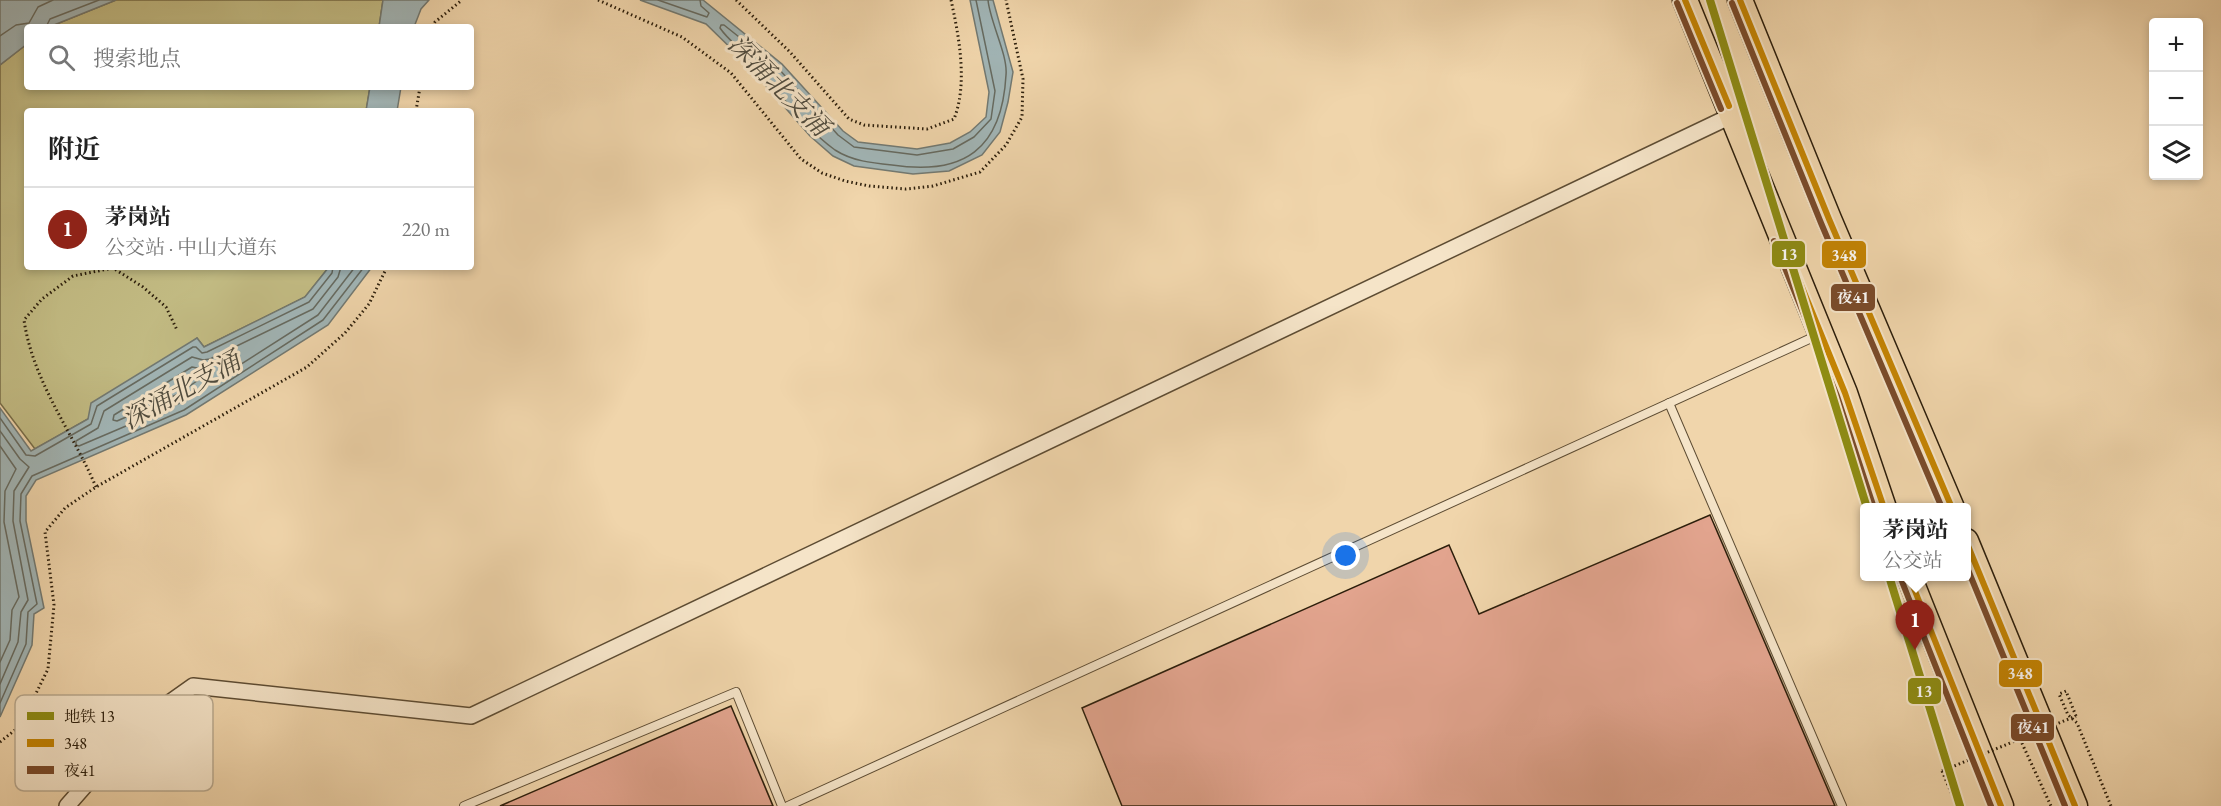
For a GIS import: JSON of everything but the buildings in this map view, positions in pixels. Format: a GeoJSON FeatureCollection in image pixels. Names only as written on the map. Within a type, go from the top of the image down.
{"type":"FeatureCollection","features":[{"type":"Feature","properties":{"kind":"highway"},"geometry":{"type":"LineString","coordinates":[[1685,0],[1845,393],[1883,503]]}},
{"type":"Feature","properties":{"kind":"highway"},"geometry":{"type":"LineString","coordinates":[[1740,0],[1824,208],[1950,503]]}},
{"type":"Feature","properties":{"kind":"highway"},"geometry":{"type":"LineString","coordinates":[[1971,553],[2075,806]]}},
{"type":"Feature","properties":{"kind":"highway"},"geometry":{"type":"LineString","coordinates":[[1911,581],[2001,806]]}},
{"type":"Feature","properties":{"kind":"street"},"geometry":{"type":"LineString","coordinates":[[180,695],[193,686],[471,716],[1733,116]]}},
{"type":"Feature","properties":{"kind":"street"},"geometry":{"type":"LineString","coordinates":[[67,806],[80,791]]}},
{"type":"Feature","properties":{"kind":"lane"},"geometry":{"type":"LineString","coordinates":[[788,806],[1821,334]]}},
{"type":"Feature","properties":{"kind":"lane"},"geometry":{"type":"LineString","coordinates":[[1669,403],[1842,806]]}},
{"type":"Feature","properties":{"kind":"lane"},"geometry":{"type":"LineString","coordinates":[[464,806],[736,692],[783,806]]}},
{"type":"Feature","properties":{"kind":"path"},"geometry":{"type":"LineString","coordinates":[[434,24],[462,0]]}},
{"type":"Feature","properties":{"kind":"path"},"geometry":{"type":"LineString","coordinates":[[598,0],[682,37],[731,73],[801,159],[822,173],[869,186],[906,189],[933,186],[980,172],[1006,145],[1022,117],[1023,80],[1006,0]]}},
{"type":"Feature","properties":{"kind":"path"},"geometry":{"type":"LineString","coordinates":[[736,0],[790,52],[849,120],[864,125],[927,129],[954,119],[960,103],[960,39],[951,0]]}},
{"type":"Feature","properties":{"kind":"path"},"geometry":{"type":"LineString","coordinates":[[416,108],[420,90]]}},
{"type":"Feature","properties":{"kind":"path"},"geometry":{"type":"LineString","coordinates":[[96,487],[40,378],[28,345],[24,321],[42,299],[73,276],[103,270]]}},
{"type":"Feature","properties":{"kind":"path"},"geometry":{"type":"LineString","coordinates":[[116,270],[143,287],[166,307],[177,330]]}},
{"type":"Feature","properties":{"kind":"path"},"geometry":{"type":"LineString","coordinates":[[35,695],[48,669],[54,605],[45,532],[65,508],[96,487],[307,367],[345,333],[369,304],[386,270]]}},
{"type":"Feature","properties":{"kind":"path"},"geometry":{"type":"LineString","coordinates":[[1957,806],[1942,771],[2020,739],[2076,717],[2066,691],[2059,694],[2068,715],[2077,723],[2111,806]]}},
{"type":"Feature","properties":{"kind":"path"},"geometry":{"type":"LineString","coordinates":[[0,742],[15,730]]}},
{"type":"Feature","properties":{"kind":"path"},"geometry":{"type":"LineString","coordinates":[[2020,739],[2049,801]]}},
{"type":"Feature","properties":{"kind":"shaded area"},"geometry":{"type":"Polygon","coordinates":[[[116,0],[383,0],[379,24],[56,24],[116,0]]]}},
{"type":"Feature","properties":{"kind":"shaded area"},"geometry":{"type":"Polygon","coordinates":[[[24,46],[24,90],[370,90],[366,108],[24,108],[24,270],[327,270],[305,297],[204,347],[197,338],[88,419],[35,449],[0,403],[0,65],[24,46]]]}},
{"type":"Feature","properties":{"kind":"water"},"geometry":{"type":"Polygon","coordinates":[[[0,0],[116,0],[56,24],[24,24],[24,46],[0,65],[0,0]]]}},
{"type":"Feature","properties":{"kind":"water"},"geometry":{"type":"Polygon","coordinates":[[[383,0],[429,0],[421,9],[415,24],[379,24],[383,0]]]}},
{"type":"Feature","properties":{"kind":"water","name":"深涌北支涌"},"geometry":{"type":"Polygon","coordinates":[[[640,0],[703,0],[782,64],[843,131],[858,142],[917,149],[950,143],[970,132],[986,117],[989,92],[970,0],[993,0],[1013,72],[1000,132],[982,155],[949,171],[913,174],[854,166],[833,156],[810,136],[746,63],[706,24],[640,0]]]}},
{"type":"Feature","properties":{"kind":"water"},"geometry":{"type":"Polygon","coordinates":[[[370,90],[400,90],[398,108],[366,108],[370,90]]]}},
{"type":"Feature","properties":{"kind":"water","name":"深涌北支涌"},"geometry":{"type":"Polygon","coordinates":[[[327,270],[370,270],[328,325],[186,415],[36,480],[26,496],[26,521],[44,608],[34,614],[32,645],[0,717],[0,408],[31,451],[88,419],[91,403],[197,338],[204,347],[305,297],[327,270]]]}},
{"type":"Feature","properties":{"kind":"metro line","name":"13"},"geometry":{"type":"LineString","coordinates":[[1710,0],[1865,503]]}},
{"type":"Feature","properties":{"kind":"metro line","name":"13"},"geometry":{"type":"LineString","coordinates":[[1891,581],[1960,806]]}},
{"type":"Feature","properties":{"kind":"transit line","name":"348"},"geometry":{"type":"LineString","coordinates":[[1685,0],[1729,106]]}},
{"type":"Feature","properties":{"kind":"transit line","name":"348"},"geometry":{"type":"LineString","coordinates":[[1740,0],[1829,219],[1950,503]]}},
{"type":"Feature","properties":{"kind":"transit line","name":"夜41"},"geometry":{"type":"LineString","coordinates":[[1677,3],[1721,109]]}},
{"type":"Feature","properties":{"kind":"transit line","name":"夜41"},"geometry":{"type":"LineString","coordinates":[[1732,3],[1821,223],[1940,503]]}},
{"type":"Feature","properties":{"kind":"transit line","name":"348"},"geometry":{"type":"LineString","coordinates":[[1782,238],[1845,393],[1882,503]]}},
{"type":"Feature","properties":{"kind":"transit line","name":"夜41"},"geometry":{"type":"LineString","coordinates":[[1774,241],[1837,396],[1872,503]]}},
{"type":"Feature","properties":{"kind":"transit line","name":"348"},"geometry":{"type":"LineString","coordinates":[[1971,553],[2075,806]]}},
{"type":"Feature","properties":{"kind":"transit line","name":"夜41"},"geometry":{"type":"LineString","coordinates":[[1971,577],[2065,806]]}},
{"type":"Feature","properties":{"kind":"transit line","name":"夜41"},"geometry":{"type":"LineString","coordinates":[[1902,581],[1991,806]]}},
{"type":"Feature","properties":{"kind":"transit line","name":"348"},"geometry":{"type":"LineString","coordinates":[[1911,581],[2001,806]]}},
{"type":"Feature","properties":{"kind":"place","name":"茅岗站"},"geometry":{"type":"Point","coordinates":[1915,650]}}]}
